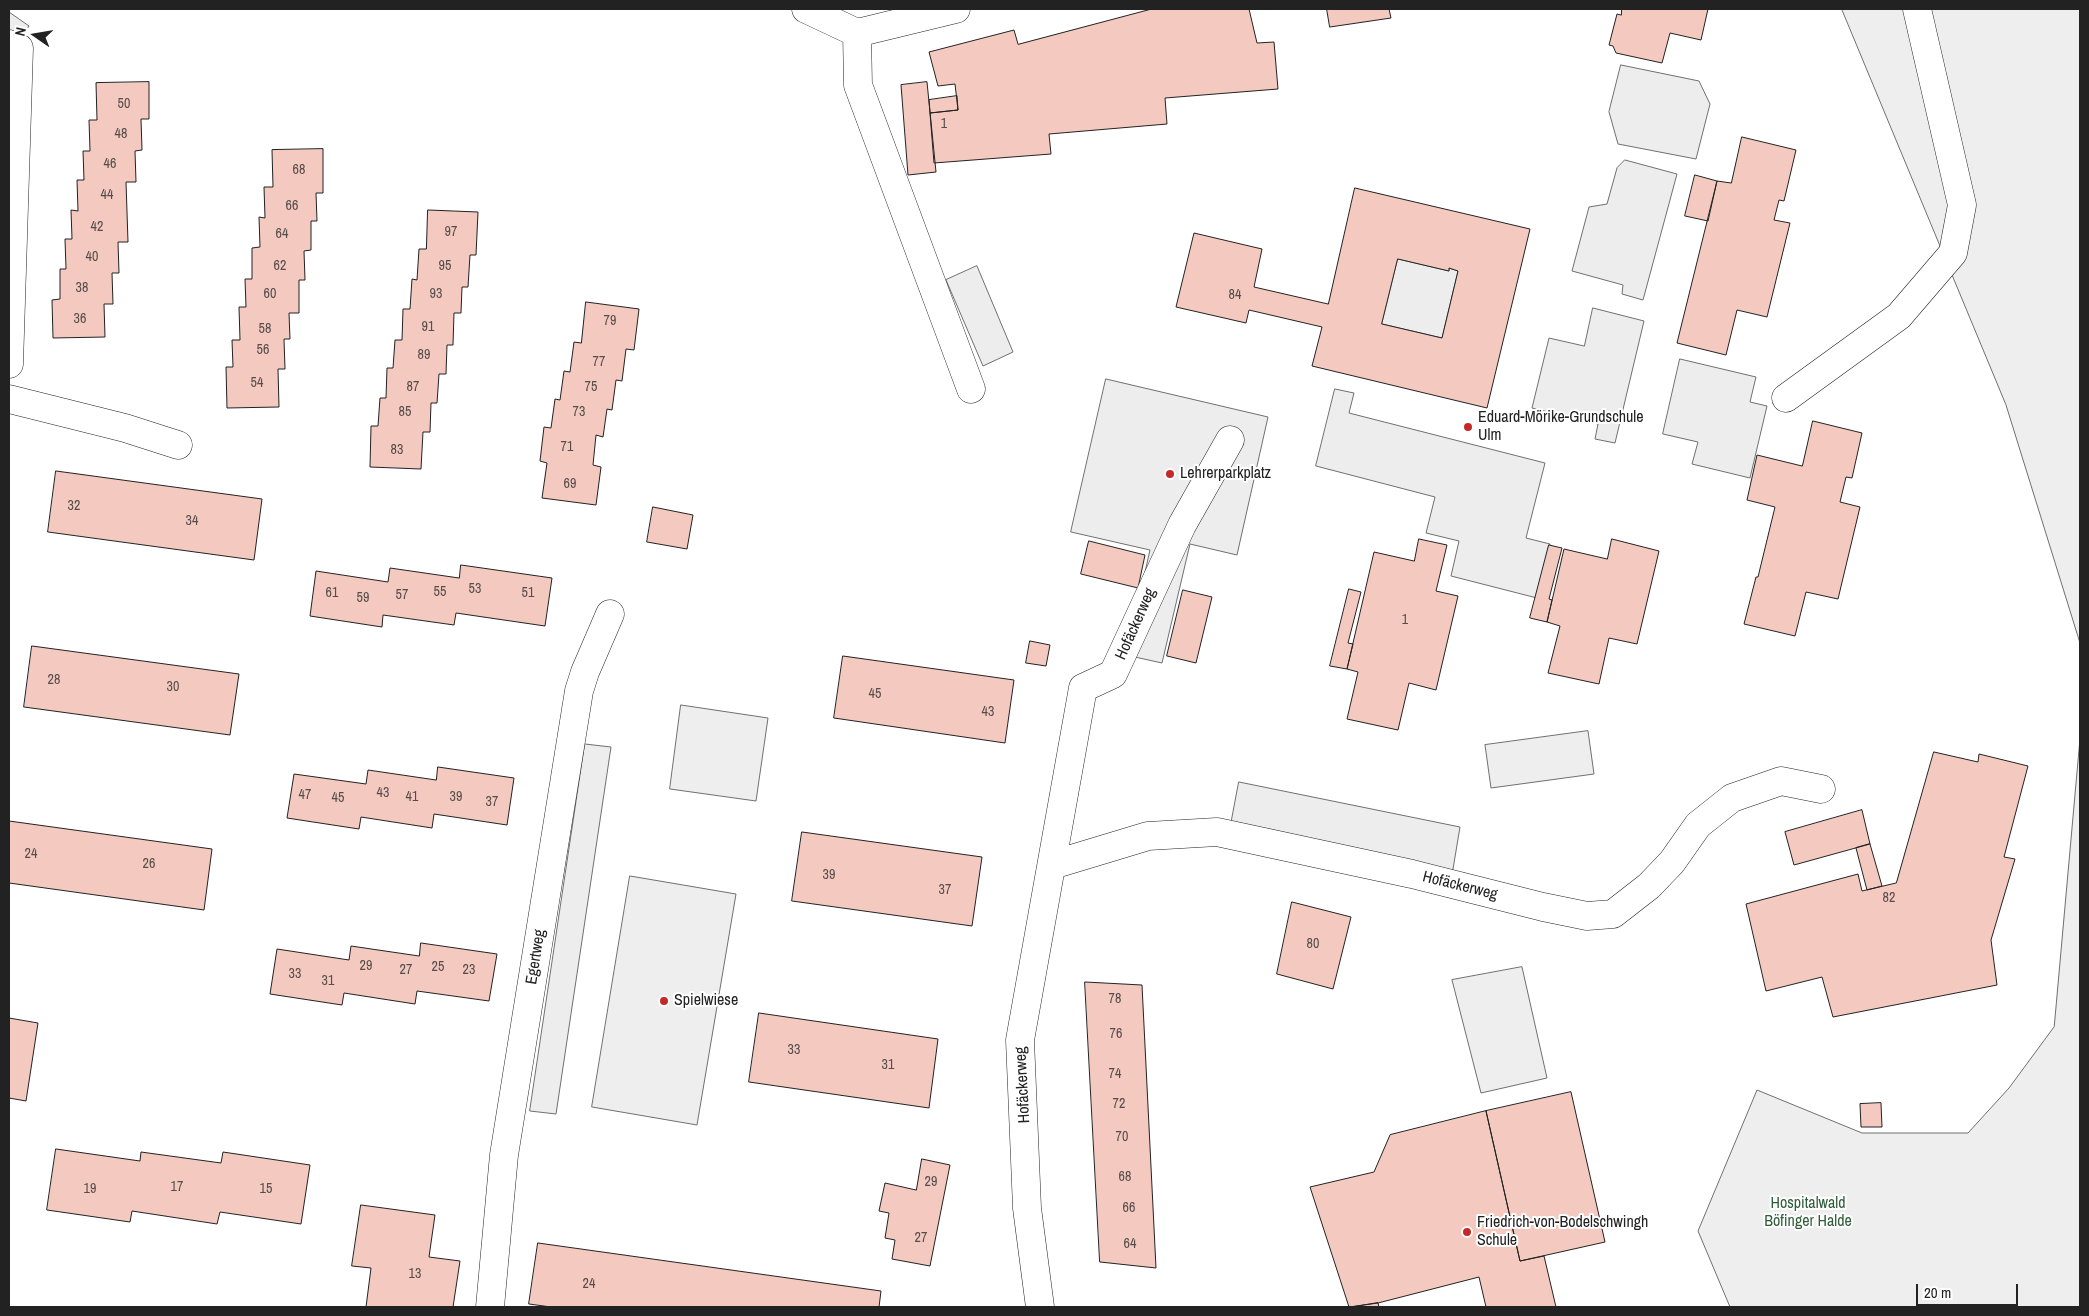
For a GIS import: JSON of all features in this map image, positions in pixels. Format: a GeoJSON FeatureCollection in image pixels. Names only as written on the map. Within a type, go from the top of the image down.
{"type":"FeatureCollection","features":[{"type":"Feature","properties":{"kind":"street"},"geometry":{"type":"LineString","coordinates":[[806,9],[856,33],[956,9]]}},
{"type":"Feature","properties":{"kind":"street"},"geometry":{"type":"LineString","coordinates":[[1786,398],[1899,316],[1953,253],[1962,205],[1917,9]]}},
{"type":"Feature","properties":{"kind":"street"},"geometry":{"type":"LineString","coordinates":[[856,33],[858,85],[971,389]]}},
{"type":"Feature","properties":{"kind":"street"},"geometry":{"type":"LineString","coordinates":[[9,44],[19,48],[12,190],[9,364]]}},
{"type":"Feature","properties":{"kind":"street"},"geometry":{"type":"LineString","coordinates":[[9,399],[125,428],[178,445]]}},
{"type":"Feature","properties":{"kind":"street","name":"Hofäckerweg"},"geometry":{"type":"LineString","coordinates":[[1040,1307],[1026,1208],[1020,1040],[1083,688],[1113,674],[1179,533],[1230,440]]}},
{"type":"Feature","properties":{"kind":"street","name":"Egertweg"},"geometry":{"type":"LineString","coordinates":[[490,1307],[504,1155],[579,691],[585,672],[610,614]]}},
{"type":"Feature","properties":{"kind":"street","name":"Hofäckerweg"},"geometry":{"type":"LineString","coordinates":[[1052,865],[1148,836],[1217,832],[1412,874],[1543,907],[1587,916],[1613,914],[1649,886],[1672,862],[1698,825],[1732,798],[1781,781],[1821,789]]}},
{"type":"Feature","properties":{"kind":"green space"},"geometry":{"type":"Polygon","coordinates":[[[1842,9],[2080,9],[2080,643],[2006,405],[1842,9]]]}},
{"type":"Feature","properties":{"kind":"green space"},"geometry":{"type":"Polygon","coordinates":[[[681,705],[768,718],[756,801],[670,789],[681,705]]]}},
{"type":"Feature","properties":{"kind":"green space"},"geometry":{"type":"Polygon","coordinates":[[[1588,731],[1594,774],[1491,788],[1485,745],[1588,731]]]}},
{"type":"Feature","properties":{"kind":"green space","name":"Hospitalwald Böfinger Halde"},"geometry":{"type":"Polygon","coordinates":[[[2080,739],[2080,1307],[1730,1307],[1698,1231],[1757,1090],[1862,1133],[1968,1133],[2009,1088],[2054,1027],[2080,739]]]}},
{"type":"Feature","properties":{"kind":"green space","name":"Spielwiese"},"geometry":{"type":"Polygon","coordinates":[[[630,876],[736,894],[697,1125],[592,1107],[630,876]]]}},
{"type":"Feature","properties":{"kind":"green space"},"geometry":{"type":"Polygon","coordinates":[[[1522,967],[1547,1078],[1481,1093],[1452,980],[1522,967]]]}},
{"type":"Feature","properties":{"kind":"shaded area"},"geometry":{"type":"Polygon","coordinates":[[[9,12],[29,26],[17,43],[9,39],[9,12]]]}},
{"type":"Feature","properties":{"kind":"shaded area"},"geometry":{"type":"Polygon","coordinates":[[[1621,65],[1699,81],[1710,104],[1696,159],[1618,144],[1609,112],[1621,65]]]}},
{"type":"Feature","properties":{"kind":"shaded area"},"geometry":{"type":"Polygon","coordinates":[[[1625,160],[1677,174],[1643,300],[1622,294],[1623,285],[1572,271],[1589,207],[1607,204],[1617,168],[1625,160]]]}},
{"type":"Feature","properties":{"kind":"shaded area"},"geometry":{"type":"Polygon","coordinates":[[[1398,259],[1449,271],[1449,268],[1458,271],[1442,338],[1382,324],[1398,259]]]}},
{"type":"Feature","properties":{"kind":"shaded area"},"geometry":{"type":"Polygon","coordinates":[[[977,266],[1013,352],[983,366],[946,280],[977,266]]]}},
{"type":"Feature","properties":{"kind":"shaded area"},"geometry":{"type":"Polygon","coordinates":[[[1593,308],[1644,321],[1615,443],[1595,439],[1598,424],[1532,408],[1549,338],[1584,346],[1593,308]]]}},
{"type":"Feature","properties":{"kind":"shaded area"},"geometry":{"type":"Polygon","coordinates":[[[1680,359],[1756,377],[1750,402],[1767,406],[1750,478],[1692,464],[1698,442],[1663,434],[1680,359]]]}},
{"type":"Feature","properties":{"kind":"shaded area","name":"Lehrerparkplatz"},"geometry":{"type":"Polygon","coordinates":[[[1106,379],[1268,417],[1237,555],[1190,544],[1162,663],[1126,655],[1150,550],[1071,532],[1106,379]]]}},
{"type":"Feature","properties":{"kind":"shaded area"},"geometry":{"type":"Polygon","coordinates":[[[1335,389],[1354,393],[1349,413],[1545,463],[1526,538],[1550,544],[1537,598],[1451,576],[1459,541],[1426,533],[1435,497],[1316,466],[1335,389]]]}},
{"type":"Feature","properties":{"kind":"shaded area"},"geometry":{"type":"Polygon","coordinates":[[[585,744],[611,747],[556,1114],[530,1111],[585,744]]]}},
{"type":"Feature","properties":{"kind":"shaded area"},"geometry":{"type":"Polygon","coordinates":[[[1239,782],[1460,827],[1451,881],[1229,835],[1239,782]]]}},
{"type":"Feature","properties":{"kind":"building"},"geometry":{"type":"Polygon","coordinates":[[[1152,9],[1249,9],[1257,43],[1274,42],[1278,89],[1165,98],[1167,124],[1049,134],[1051,154],[934,163],[930,113],[958,110],[955,84],[938,86],[929,52],[1014,30],[1018,44],[1152,9]]]}},
{"type":"Feature","properties":{"kind":"building"},"geometry":{"type":"Polygon","coordinates":[[[1327,9],[1389,9],[1391,18],[1330,27],[1327,9]]]}},
{"type":"Feature","properties":{"kind":"building"},"geometry":{"type":"Polygon","coordinates":[[[1622,9],[1708,9],[1701,40],[1670,33],[1662,63],[1616,53],[1613,46],[1609,45],[1617,14],[1621,15],[1622,9]]]}},
{"type":"Feature","properties":{"kind":"building"},"geometry":{"type":"Polygon","coordinates":[[[149,82],[149,119],[141,119],[142,150],[135,151],[136,182],[126,182],[128,242],[118,242],[119,273],[112,273],[113,304],[104,304],[105,337],[53,338],[52,300],[60,299],[60,269],[66,269],[65,239],[72,239],[71,210],[78,211],[77,180],[84,180],[83,151],[90,151],[89,120],[97,120],[96,83],[149,82]]]}},
{"type":"Feature","properties":{"kind":"building"},"geometry":{"type":"Polygon","coordinates":[[[927,82],[936,172],[908,175],[901,85],[927,82]]]}},
{"type":"Feature","properties":{"kind":"building"},"geometry":{"type":"Polygon","coordinates":[[[957,96],[958,110],[930,113],[929,100],[957,96]]]}},
{"type":"Feature","properties":{"kind":"building"},"geometry":{"type":"Polygon","coordinates":[[[1742,137],[1796,150],[1784,201],[1779,200],[1774,220],[1790,223],[1767,317],[1737,310],[1726,355],[1677,343],[1717,181],[1731,183],[1742,137]]]}},
{"type":"Feature","properties":{"kind":"building"},"geometry":{"type":"Polygon","coordinates":[[[323,149],[323,193],[316,193],[317,221],[311,221],[311,250],[304,251],[305,280],[299,280],[299,313],[289,313],[290,339],[284,339],[285,369],[278,369],[279,407],[227,408],[226,367],[233,367],[232,340],[240,340],[239,307],[246,307],[245,279],[252,279],[252,248],[260,247],[259,217],[265,218],[264,187],[273,187],[272,150],[323,149]]]}},
{"type":"Feature","properties":{"kind":"building"},"geometry":{"type":"Polygon","coordinates":[[[1695,175],[1717,181],[1708,221],[1685,216],[1695,175]]]}},
{"type":"Feature","properties":{"kind":"building"},"geometry":{"type":"Polygon","coordinates":[[[1355,188],[1530,229],[1487,408],[1312,366],[1322,327],[1249,310],[1246,323],[1176,307],[1194,233],[1262,249],[1254,287],[1328,304],[1355,188]],[[1398,259],[1382,324],[1442,338],[1458,271],[1449,268],[1449,271],[1398,259]]]}},
{"type":"Feature","properties":{"kind":"building"},"geometry":{"type":"Polygon","coordinates":[[[428,210],[478,212],[476,255],[470,255],[468,287],[462,287],[461,313],[454,313],[453,345],[447,345],[446,374],[439,374],[437,403],[431,403],[430,432],[423,432],[421,469],[370,467],[371,426],[378,426],[380,398],[386,398],[387,368],[393,368],[395,340],[402,340],[403,309],[410,309],[412,279],[417,280],[419,249],[426,249],[428,210]]]}},
{"type":"Feature","properties":{"kind":"building"},"geometry":{"type":"Polygon","coordinates":[[[586,302],[639,309],[634,350],[626,349],[622,381],[616,380],[612,410],[607,409],[603,437],[596,435],[593,465],[601,467],[596,505],[542,498],[547,463],[540,461],[544,427],[551,428],[555,399],[560,400],[564,371],[570,372],[574,342],[581,343],[586,302]]]}},
{"type":"Feature","properties":{"kind":"building"},"geometry":{"type":"Polygon","coordinates":[[[1813,421],[1862,433],[1852,478],[1846,477],[1840,502],[1860,507],[1838,599],[1806,592],[1795,636],[1744,624],[1775,507],[1747,500],[1757,455],[1802,466],[1813,421]]]}},
{"type":"Feature","properties":{"kind":"building"},"geometry":{"type":"Polygon","coordinates":[[[56,471],[262,499],[254,560],[48,532],[56,471]]]}},
{"type":"Feature","properties":{"kind":"building"},"geometry":{"type":"Polygon","coordinates":[[[653,507],[693,515],[687,549],[647,542],[653,507]]]}},
{"type":"Feature","properties":{"kind":"building"},"geometry":{"type":"Polygon","coordinates":[[[1419,539],[1447,545],[1436,591],[1458,596],[1436,690],[1409,683],[1398,730],[1347,719],[1358,672],[1347,669],[1374,552],[1414,561],[1419,539]]]}},
{"type":"Feature","properties":{"kind":"building"},"geometry":{"type":"Polygon","coordinates":[[[1612,539],[1659,551],[1637,644],[1609,638],[1599,684],[1548,673],[1560,626],[1547,622],[1564,549],[1607,559],[1612,539]]]}},
{"type":"Feature","properties":{"kind":"building"},"geometry":{"type":"Polygon","coordinates":[[[1089,541],[1145,555],[1138,588],[1081,574],[1089,541]]]}},
{"type":"Feature","properties":{"kind":"building"},"geometry":{"type":"Polygon","coordinates":[[[1549,545],[1562,548],[1549,599],[1552,600],[1547,622],[1530,618],[1549,545]]]}},
{"type":"Feature","properties":{"kind":"building"},"geometry":{"type":"Polygon","coordinates":[[[461,565],[552,578],[545,626],[456,613],[454,625],[383,615],[382,627],[310,616],[316,571],[388,582],[390,568],[459,578],[461,565]]]}},
{"type":"Feature","properties":{"kind":"building"},"geometry":{"type":"Polygon","coordinates":[[[1349,589],[1361,592],[1348,643],[1353,644],[1347,669],[1330,666],[1349,589]]]}},
{"type":"Feature","properties":{"kind":"building"},"geometry":{"type":"Polygon","coordinates":[[[1183,590],[1212,597],[1196,663],[1167,656],[1183,590]]]}},
{"type":"Feature","properties":{"kind":"building"},"geometry":{"type":"Polygon","coordinates":[[[1030,641],[1050,645],[1046,666],[1026,663],[1030,641]]]}},
{"type":"Feature","properties":{"kind":"building"},"geometry":{"type":"Polygon","coordinates":[[[32,646],[239,674],[230,735],[24,707],[32,646]]]}},
{"type":"Feature","properties":{"kind":"building"},"geometry":{"type":"Polygon","coordinates":[[[843,656],[1014,680],[1005,743],[834,718],[843,656]]]}},
{"type":"Feature","properties":{"kind":"building"},"geometry":{"type":"Polygon","coordinates":[[[1934,752],[1978,762],[1979,754],[2028,766],[2004,857],[2015,859],[1991,940],[1997,985],[1833,1017],[1822,977],[1766,991],[1746,904],[1858,874],[1862,891],[1896,883],[1934,752]]]}},
{"type":"Feature","properties":{"kind":"building"},"geometry":{"type":"Polygon","coordinates":[[[438,767],[514,778],[507,825],[434,814],[432,828],[361,817],[359,829],[287,818],[294,774],[366,784],[368,770],[436,780],[438,767]]]}},
{"type":"Feature","properties":{"kind":"building"},"geometry":{"type":"Polygon","coordinates":[[[1862,810],[1870,844],[1794,865],[1785,832],[1862,810]]]}},
{"type":"Feature","properties":{"kind":"building"},"geometry":{"type":"Polygon","coordinates":[[[9,821],[212,849],[204,910],[9,883],[9,821]]]}},
{"type":"Feature","properties":{"kind":"building"},"geometry":{"type":"Polygon","coordinates":[[[802,832],[982,857],[972,926],[792,901],[802,832]]]}},
{"type":"Feature","properties":{"kind":"building"},"geometry":{"type":"Polygon","coordinates":[[[1870,844],[1882,886],[1867,890],[1856,848],[1870,844]]]}},
{"type":"Feature","properties":{"kind":"building"},"geometry":{"type":"Polygon","coordinates":[[[1292,902],[1351,917],[1333,989],[1277,974],[1292,902]]]}},
{"type":"Feature","properties":{"kind":"building"},"geometry":{"type":"Polygon","coordinates":[[[421,943],[497,954],[489,1001],[417,991],[415,1004],[344,993],[342,1005],[270,994],[277,949],[349,960],[351,946],[419,956],[421,943]]]}},
{"type":"Feature","properties":{"kind":"building"},"geometry":{"type":"Polygon","coordinates":[[[1085,982],[1142,985],[1156,1268],[1100,1262],[1085,982]]]}},
{"type":"Feature","properties":{"kind":"building"},"geometry":{"type":"Polygon","coordinates":[[[759,1013],[938,1039],[929,1108],[749,1082],[759,1013]]]}},
{"type":"Feature","properties":{"kind":"building"},"geometry":{"type":"Polygon","coordinates":[[[9,1018],[38,1023],[26,1101],[9,1098],[9,1018]]]}},
{"type":"Feature","properties":{"kind":"building"},"geometry":{"type":"Polygon","coordinates":[[[1571,1092],[1605,1242],[1520,1261],[1486,1111],[1571,1092]]]}},
{"type":"Feature","properties":{"kind":"building"},"geometry":{"type":"Polygon","coordinates":[[[1881,1103],[1882,1127],[1861,1127],[1860,1104],[1881,1103]]]}},
{"type":"Feature","properties":{"kind":"building"},"geometry":{"type":"Polygon","coordinates":[[[1486,1111],[1520,1261],[1544,1256],[1556,1307],[1486,1307],[1479,1277],[1378,1303],[1349,1307],[1310,1187],[1374,1172],[1390,1135],[1486,1111]]]}},
{"type":"Feature","properties":{"kind":"building"},"geometry":{"type":"Polygon","coordinates":[[[56,1149],[140,1161],[141,1152],[221,1163],[223,1152],[310,1165],[301,1224],[220,1212],[217,1224],[132,1211],[130,1222],[47,1210],[56,1149]]]}},
{"type":"Feature","properties":{"kind":"building"},"geometry":{"type":"Polygon","coordinates":[[[922,1159],[950,1165],[930,1266],[892,1259],[895,1240],[885,1238],[889,1213],[879,1211],[885,1183],[916,1190],[922,1159]]]}},
{"type":"Feature","properties":{"kind":"building"},"geometry":{"type":"Polygon","coordinates":[[[361,1205],[435,1215],[429,1257],[460,1261],[453,1307],[366,1307],[371,1268],[352,1266],[361,1205]]]}},
{"type":"Feature","properties":{"kind":"building"},"geometry":{"type":"Polygon","coordinates":[[[538,1243],[881,1291],[879,1307],[551,1307],[529,1304],[538,1243]]]}},
{"type":"Feature","properties":{"kind":"building"},"geometry":{"type":"Polygon","coordinates":[[[1378,1303],[1379,1307],[1352,1307],[1378,1303]]]}},
{"type":"Feature","properties":{"kind":"place","name":"Eduard-Mörike-Grundschule Ulm"},"geometry":{"type":"Point","coordinates":[1468,427]}},
{"type":"Feature","properties":{"kind":"place","name":"Lehrerparkplatz"},"geometry":{"type":"Point","coordinates":[1170,474]}},
{"type":"Feature","properties":{"kind":"place","name":"Spielwiese"},"geometry":{"type":"Point","coordinates":[664,1001]}},
{"type":"Feature","properties":{"kind":"place","name":"Friedrich-von-Bodelschwingh Schule"},"geometry":{"type":"Point","coordinates":[1467,1232]}}]}
